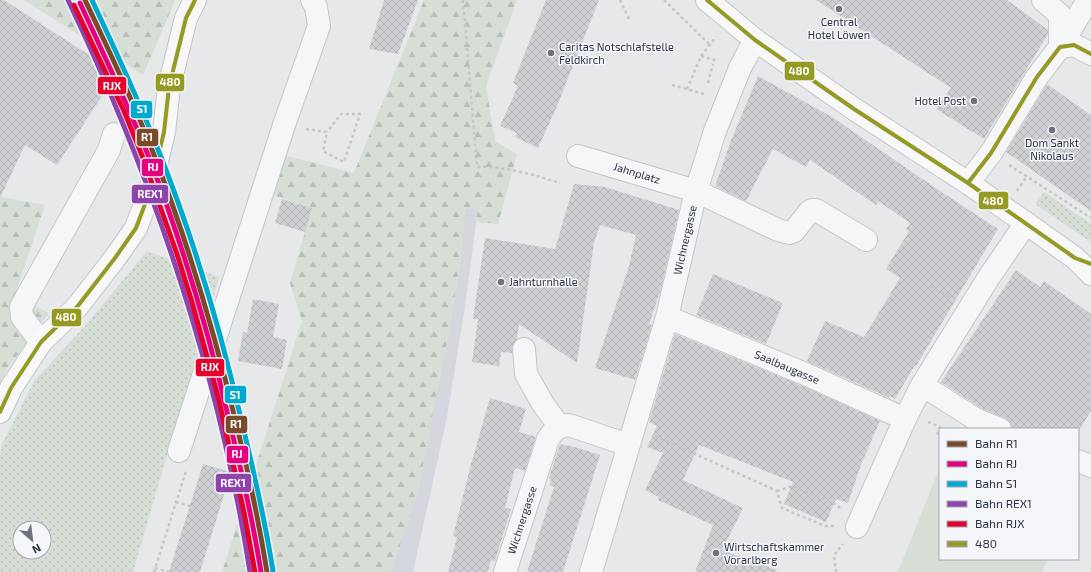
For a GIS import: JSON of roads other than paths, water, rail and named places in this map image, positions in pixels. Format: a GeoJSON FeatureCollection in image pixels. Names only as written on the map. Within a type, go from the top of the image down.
{"type":"FeatureCollection","features":[{"type":"Feature","properties":{"kind":"main road"},"geometry":{"type":"LineString","coordinates":[[0,412],[11,388],[41,342],[77,307],[136,228],[150,191],[164,132],[169,87],[186,18],[195,0]]}},
{"type":"Feature","properties":{"kind":"main road"},"geometry":{"type":"LineString","coordinates":[[707,0],[754,40],[854,109],[968,183],[1083,261],[1091,274]]}},
{"type":"Feature","properties":{"kind":"street"},"geometry":{"type":"LineString","coordinates":[[179,451],[284,125],[319,26],[316,8],[312,0]]}},
{"type":"Feature","properties":{"kind":"street"},"geometry":{"type":"LineString","coordinates":[[1043,0],[1060,15],[1060,47]]}},
{"type":"Feature","properties":{"kind":"street"},"geometry":{"type":"LineString","coordinates":[[968,183],[991,153],[1037,78],[1060,47],[1088,0]]}},
{"type":"Feature","properties":{"kind":"street","name":"Wichnergasse"},"geometry":{"type":"LineString","coordinates":[[590,572],[667,317],[696,191],[715,131],[740,68],[754,40]]}},
{"type":"Feature","properties":{"kind":"street"},"geometry":{"type":"LineString","coordinates":[[1060,47],[1074,45],[1091,54]]}},
{"type":"Feature","properties":{"kind":"street"},"geometry":{"type":"LineString","coordinates":[[41,342],[22,317],[21,306],[109,150],[114,134]]}},
{"type":"Feature","properties":{"kind":"street","name":"Jahnplatz"},"geometry":{"type":"LineString","coordinates":[[578,156],[696,191],[778,230],[789,233],[794,231],[809,212],[816,210],[866,240]]}},
{"type":"Feature","properties":{"kind":"street"},"geometry":{"type":"LineString","coordinates":[[858,527],[905,419],[922,385],[989,277],[1026,223]]}},
{"type":"Feature","properties":{"kind":"street","name":"Saalbaugasse"},"geometry":{"type":"LineString","coordinates":[[667,317],[803,373],[905,419]]}},
{"type":"Feature","properties":{"kind":"street"},"geometry":{"type":"LineString","coordinates":[[524,350],[526,374],[543,404],[560,426],[568,425],[631,436]]}},
{"type":"Feature","properties":{"kind":"street"},"geometry":{"type":"LineString","coordinates":[[922,385],[977,420],[997,428]]}},
{"type":"Feature","properties":{"kind":"street","name":"Wichnergasse"},"geometry":{"type":"LineString","coordinates":[[505,572],[548,439],[553,431],[560,426]]}},
{"type":"Feature","properties":{"kind":"street"},"geometry":{"type":"LineString","coordinates":[[1079,461],[1091,466]]}},
{"type":"Feature","properties":{"kind":"rail line","name":"REX1"},"geometry":{"type":"LineString","coordinates":[[68,0],[128,137],[180,279],[221,424],[237,498],[250,572]]}},
{"type":"Feature","properties":{"kind":"rail line","name":"R1"},"geometry":{"type":"LineString","coordinates":[[85,0],[146,135],[178,222],[200,289],[229,392],[250,481],[267,572]]}},
{"type":"Feature","properties":{"kind":"rail line","name":"S1"},"geometry":{"type":"LineString","coordinates":[[92,0],[127,75],[172,185],[206,286],[225,354],[251,460],[273,571]]}},
{"type":"Feature","properties":{"kind":"rail line","name":"RJ"},"geometry":{"type":"LineString","coordinates":[[80,3],[148,155],[194,288],[222,390],[239,461],[261,572]]}},
{"type":"Feature","properties":{"kind":"rail line","name":"RJX"},"geometry":{"type":"LineString","coordinates":[[74,5],[124,111],[143,158],[177,254],[219,400],[244,512],[255,572]]}},
{"type":"Feature","properties":{"kind":"place","name":"Central Hotel Löwen"},"geometry":{"type":"Point","coordinates":[839,9]}},
{"type":"Feature","properties":{"kind":"place","name":"Caritas Notschlafstelle Feldkirch"},"geometry":{"type":"Point","coordinates":[551,53]}},
{"type":"Feature","properties":{"kind":"place","name":"Hotel Post"},"geometry":{"type":"Point","coordinates":[974,101]}},
{"type":"Feature","properties":{"kind":"place","name":"Dom Sankt Nikolaus"},"geometry":{"type":"Point","coordinates":[1052,130]}},
{"type":"Feature","properties":{"kind":"place","name":"Jahnturnhalle"},"geometry":{"type":"Point","coordinates":[501,282]}},
{"type":"Feature","properties":{"kind":"place","name":"Wirtschaftskammer Vorarlberg"},"geometry":{"type":"Point","coordinates":[716,553]}}]}
